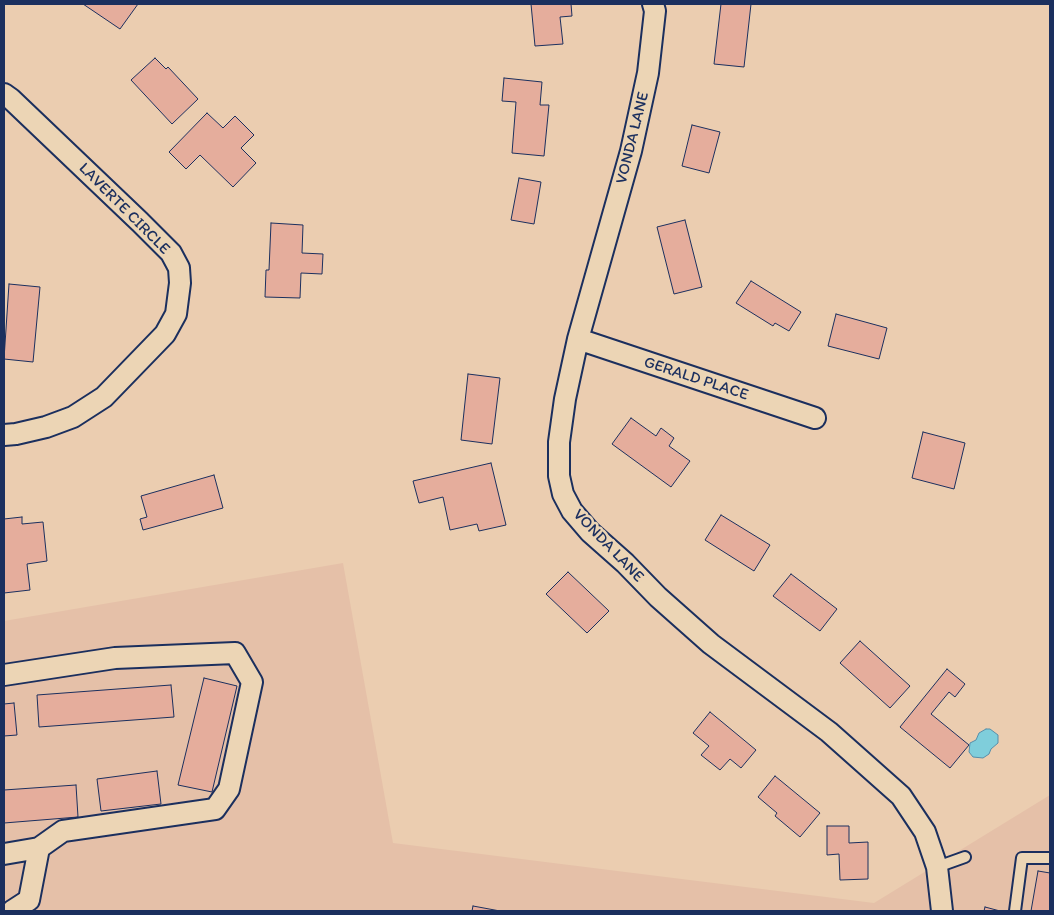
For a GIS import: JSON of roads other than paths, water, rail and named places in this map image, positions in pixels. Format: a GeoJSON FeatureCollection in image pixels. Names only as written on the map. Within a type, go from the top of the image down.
{"type":"FeatureCollection","features":[{"type":"Feature","properties":{"kind":"street","name":"VONDA LANE"},"geometry":{"type":"LineString","coordinates":[[653,4],[655,11],[648,73],[631,151],[578,339],[565,399],[559,442],[559,476],[563,494],[572,511],[590,532],[625,563],[658,597],[711,644],[829,732],[901,796],[925,832],[937,867],[942,911]]}},
{"type":"Feature","properties":{"kind":"street","name":"LAVERTE CIRCLE"},"geometry":{"type":"LineString","coordinates":[[4,94],[140,222],[171,254],[179,268],[180,283],[176,314],[165,334],[104,397],[73,417],[46,427],[4,435]]}},
{"type":"Feature","properties":{"kind":"street","name":"GERALD PLACE"},"geometry":{"type":"LineString","coordinates":[[578,339],[815,418]]}},
{"type":"Feature","properties":{"kind":"street"},"geometry":{"type":"LineString","coordinates":[[4,675],[115,658],[235,653],[252,682],[229,789],[216,809],[63,831],[38,848],[4,854]]}},
{"type":"Feature","properties":{"kind":"street"},"geometry":{"type":"LineString","coordinates":[[12,911],[29,900],[38,848]]}},
{"type":"Feature","properties":{"kind":"lane"},"geometry":{"type":"LineString","coordinates":[[937,867],[965,857]]}},
{"type":"Feature","properties":{"kind":"lane"},"geometry":{"type":"LineString","coordinates":[[1015,911],[1022,858],[1050,858]]}},
{"type":"Feature","properties":{"kind":"water"},"geometry":{"type":"Polygon","coordinates":[[[990,729],[998,735],[998,743],[983,758],[973,757],[969,752],[970,743],[976,740],[979,733],[990,729]]]}}]}
